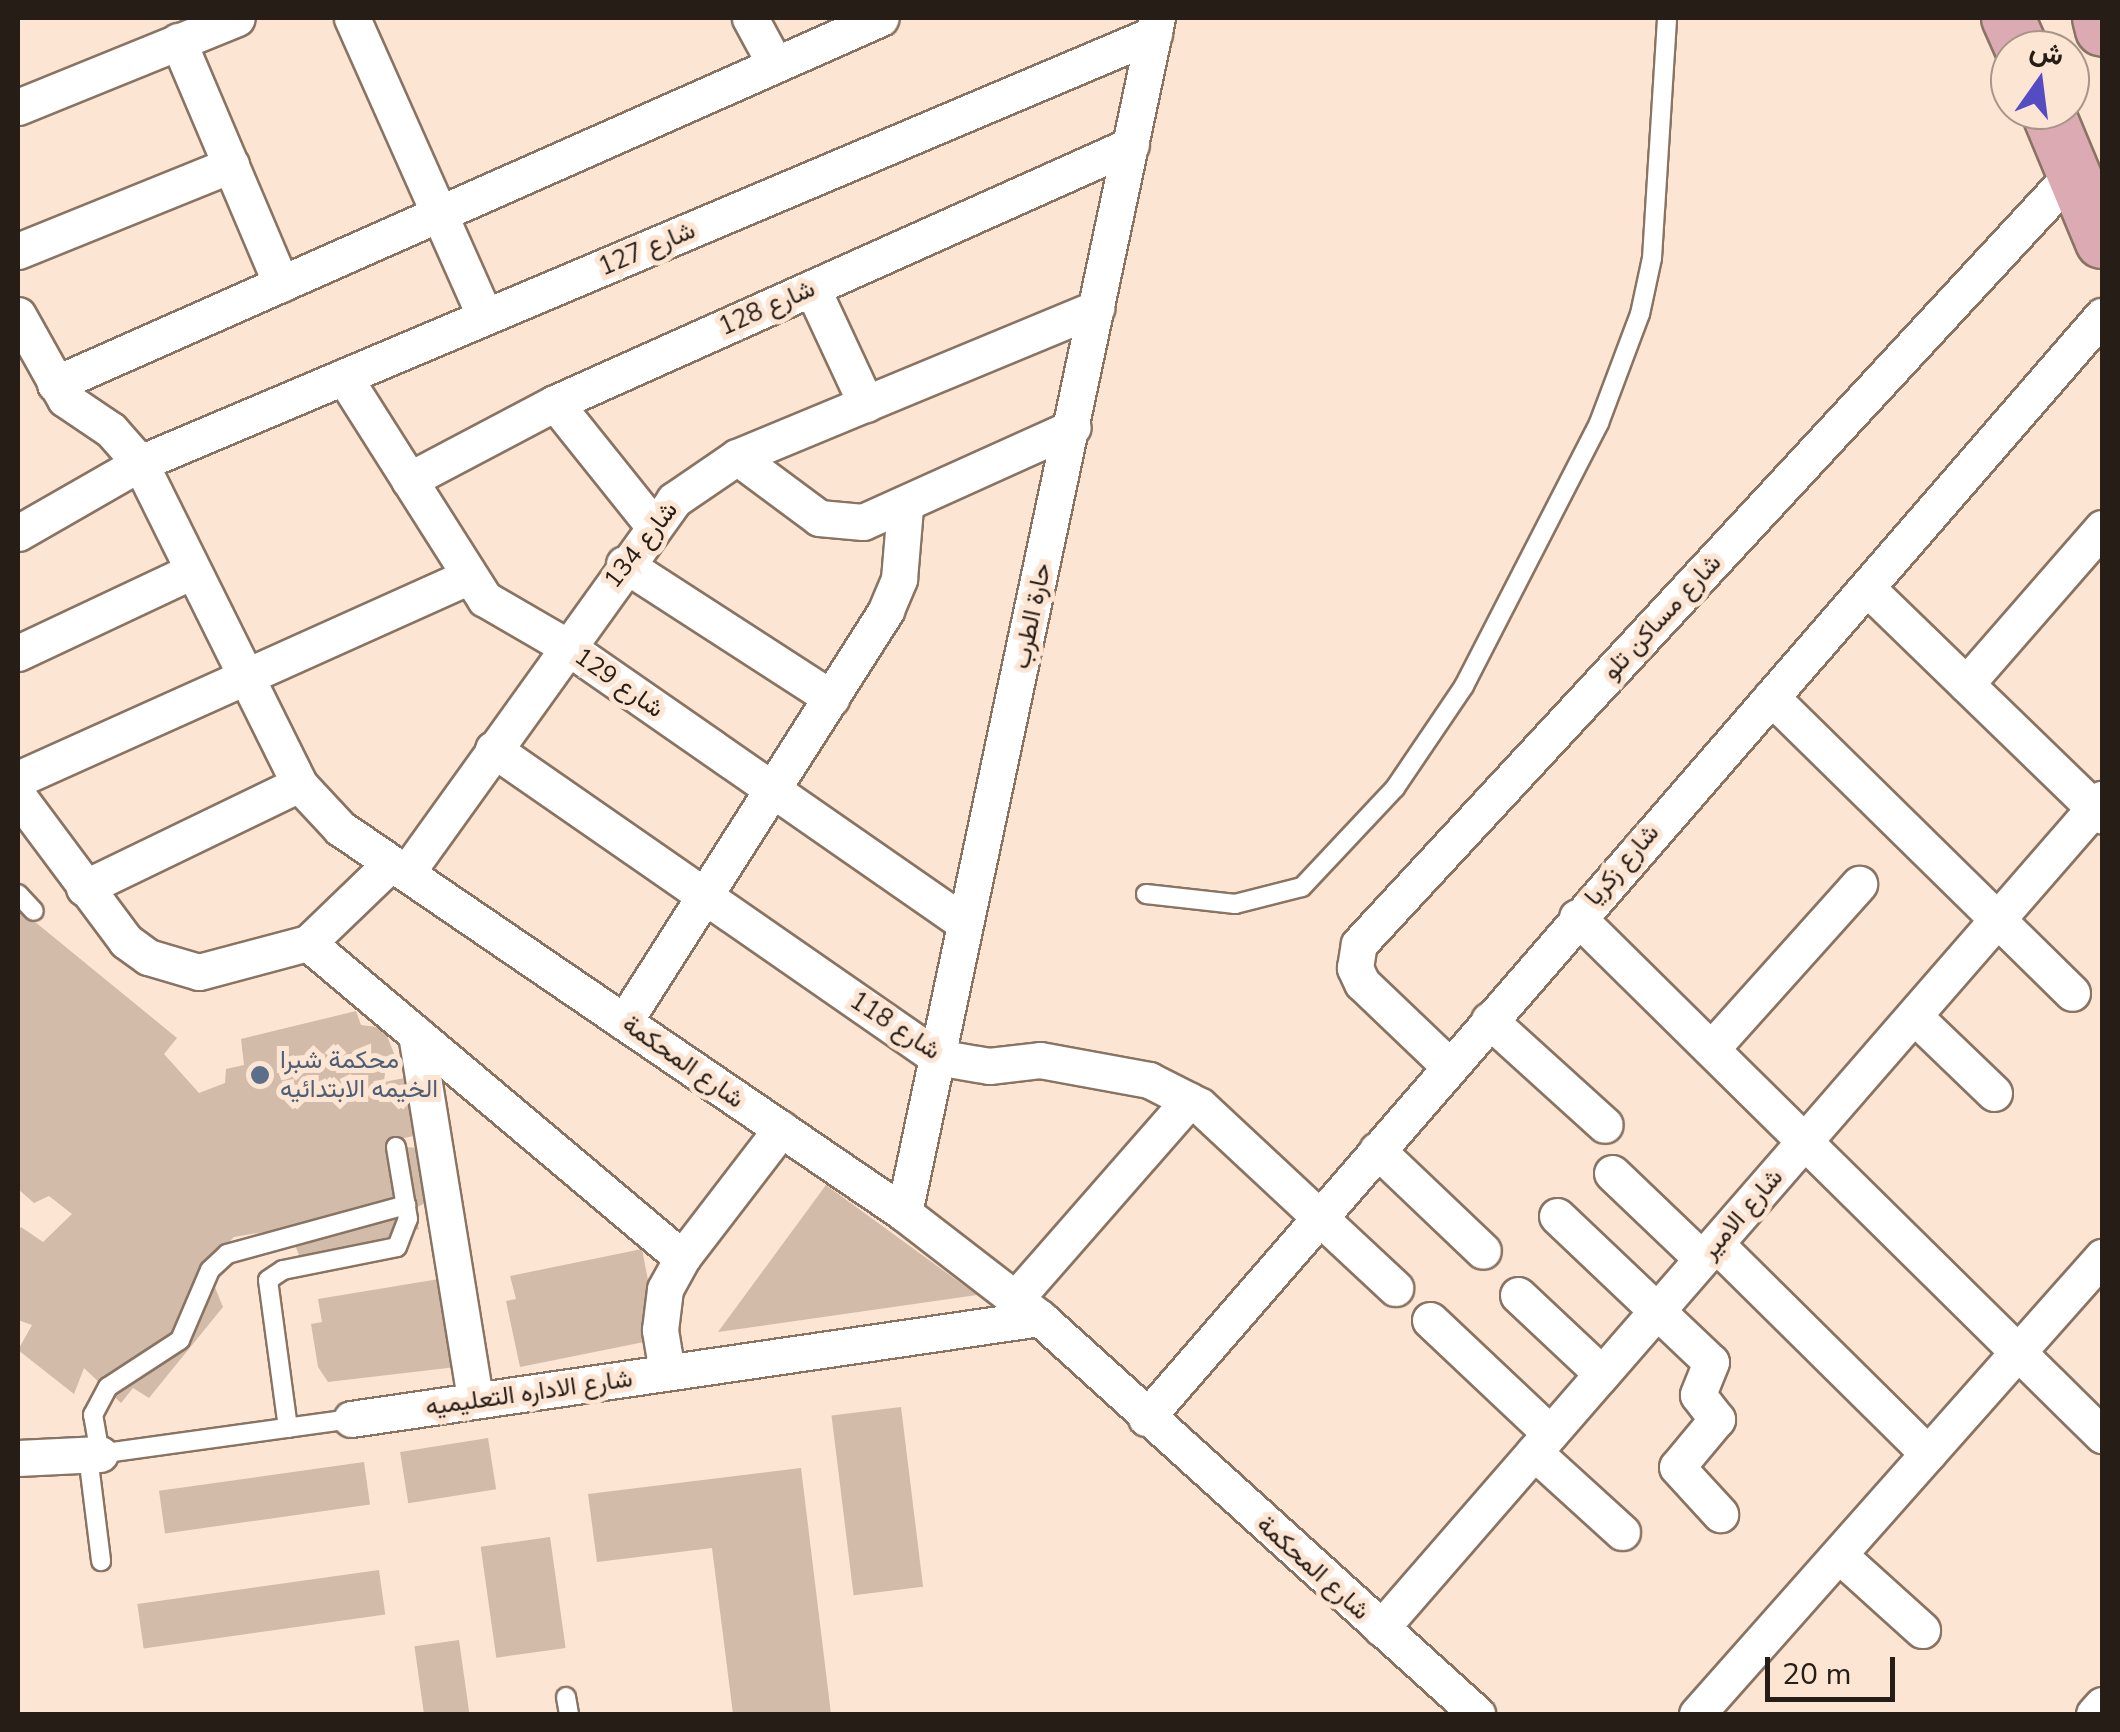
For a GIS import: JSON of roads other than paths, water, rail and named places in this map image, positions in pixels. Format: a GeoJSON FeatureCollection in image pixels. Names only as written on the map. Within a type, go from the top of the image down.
{"type":"FeatureCollection","features":[{"type":"Feature","properties":{"kind":"main road"},"geometry":{"type":"LineString","coordinates":[[2099,18],[2102,30]]}},
{"type":"Feature","properties":{"kind":"main road"},"geometry":{"type":"LineString","coordinates":[[2056,130],[2102,242]]}},
{"type":"Feature","properties":{"kind":"street"},"geometry":{"type":"LineString","coordinates":[[18,107],[236,18]]}},
{"type":"Feature","properties":{"kind":"street"},"geometry":{"type":"LineString","coordinates":[[352,18],[485,317]]}},
{"type":"Feature","properties":{"kind":"street"},"geometry":{"type":"LineString","coordinates":[[750,18],[775,64]]}},
{"type":"Feature","properties":{"kind":"street"},"geometry":{"type":"LineString","coordinates":[[54,384],[881,18]]}},
{"type":"Feature","properties":{"kind":"street","name":"حارة الطرب"},"geometry":{"type":"LineString","coordinates":[[904,1213],[1156,26]]}},
{"type":"Feature","properties":{"kind":"street","name":"شارع 127"},"geometry":{"type":"LineString","coordinates":[[18,533],[140,463],[1156,26]]}},
{"type":"Feature","properties":{"kind":"street"},"geometry":{"type":"LineString","coordinates":[[178,41],[281,284]]}},
{"type":"Feature","properties":{"kind":"street","name":"شارع 128"},"geometry":{"type":"LineString","coordinates":[[408,480],[555,403],[1130,145]]}},
{"type":"Feature","properties":{"kind":"street"},"geometry":{"type":"LineString","coordinates":[[18,251],[230,166]]}},
{"type":"Feature","properties":{"kind":"street","name":"شارع مساكن تلو"},"geometry":{"type":"LineString","coordinates":[[1449,1066],[1362,983],[1355,968],[1359,944],[2074,172]]}},
{"type":"Feature","properties":{"kind":"street"},"geometry":{"type":"LineString","coordinates":[[812,288],[866,404]]}},
{"type":"Feature","properties":{"kind":"street","name":"شارع 134"},"geometry":{"type":"LineString","coordinates":[[308,943],[399,868],[494,749],[652,524],[674,500],[737,458],[1096,308]]}},
{"type":"Feature","properties":{"kind":"street","name":"شارع المحكمة"},"geometry":{"type":"LineString","coordinates":[[18,315],[54,384],[112,430],[140,463],[241,675],[298,784],[340,828],[904,1213],[1028,1309],[1477,1714]]}},
{"type":"Feature","properties":{"kind":"street","name":"شارع زكريا"},"geometry":{"type":"LineString","coordinates":[[1146,1418],[2102,316]]}},
{"type":"Feature","properties":{"kind":"street","name":"شارع 129"},"geometry":{"type":"LineString","coordinates":[[344,377],[467,577],[486,599],[566,646],[965,923]]}},
{"type":"Feature","properties":{"kind":"street"},"geometry":{"type":"LineString","coordinates":[[555,403],[652,524]]}},
{"type":"Feature","properties":{"kind":"street"},"geometry":{"type":"LineString","coordinates":[[737,458],[818,518],[863,522],[905,508],[1073,427]]}},
{"type":"Feature","properties":{"kind":"street"},"geometry":{"type":"LineString","coordinates":[[624,1022],[831,698],[899,578],[905,508]]}},
{"type":"Feature","properties":{"kind":"street"},"geometry":{"type":"LineString","coordinates":[[1966,684],[2102,528]]}},
{"type":"Feature","properties":{"kind":"street"},"geometry":{"type":"LineString","coordinates":[[624,564],[831,698]]}},
{"type":"Feature","properties":{"kind":"street"},"geometry":{"type":"LineString","coordinates":[[18,653],[192,571]]}},
{"type":"Feature","properties":{"kind":"street"},"geometry":{"type":"LineString","coordinates":[[18,779],[241,675],[467,577]]}},
{"type":"Feature","properties":{"kind":"street"},"geometry":{"type":"LineString","coordinates":[[1867,588],[2100,807]]}},
{"type":"Feature","properties":{"kind":"street"},"geometry":{"type":"LineString","coordinates":[[1771,696],[2072,993]]}},
{"type":"Feature","properties":{"kind":"street","name":"شارع 118"},"geometry":{"type":"LineString","coordinates":[[494,749],[937,1057],[989,1066],[1040,1060],[1149,1080],[1188,1100],[1395,1288]]}},
{"type":"Feature","properties":{"kind":"street"},"geometry":{"type":"LineString","coordinates":[[84,888],[298,784]]}},
{"type":"Feature","properties":{"kind":"street"},"geometry":{"type":"LineString","coordinates":[[18,796],[126,941],[173,967],[199,972],[308,943],[682,1258]]}},
{"type":"Feature","properties":{"kind":"street","name":"شارع الامير"},"geometry":{"type":"LineString","coordinates":[[1381,1628],[2100,807]]}},
{"type":"Feature","properties":{"kind":"street"},"geometry":{"type":"LineString","coordinates":[[1711,1049],[1859,884]]}},
{"type":"Feature","properties":{"kind":"street"},"geometry":{"type":"LineString","coordinates":[[1577,917],[2102,1434]]}},
{"type":"Feature","properties":{"kind":"street"},"geometry":{"type":"LineString","coordinates":[[1914,1016],[1994,1093]]}},
{"type":"Feature","properties":{"kind":"street"},"geometry":{"type":"LineString","coordinates":[[1489,1020],[1605,1125]]}},
{"type":"Feature","properties":{"kind":"street"},"geometry":{"type":"LineString","coordinates":[[416,1034],[475,1400]]}},
{"type":"Feature","properties":{"kind":"street"},"geometry":{"type":"LineString","coordinates":[[1028,1309],[1188,1100]]}},
{"type":"Feature","properties":{"kind":"street"},"geometry":{"type":"LineString","coordinates":[[667,1372],[660,1330],[666,1289],[682,1258],[781,1130]]}},
{"type":"Feature","properties":{"kind":"street"},"geometry":{"type":"LineString","coordinates":[[1376,1150],[1483,1251]]}},
{"type":"Feature","properties":{"kind":"street"},"geometry":{"type":"LineString","coordinates":[[1612,1173],[1709,1251],[1928,1454]]}},
{"type":"Feature","properties":{"kind":"street"},"geometry":{"type":"LineString","coordinates":[[1558,1216],[1713,1367],[1698,1395],[1716,1420],[1677,1467],[1720,1514]]}},
{"type":"Feature","properties":{"kind":"street"},"geometry":{"type":"LineString","coordinates":[[1697,1714],[2102,1257]]}},
{"type":"Feature","properties":{"kind":"street"},"geometry":{"type":"LineString","coordinates":[[1518,1295],[1602,1374]]}},
{"type":"Feature","properties":{"kind":"street","name":"شارع الاداره التعليميه"},"geometry":{"type":"LineString","coordinates":[[351,1419],[667,1372],[1028,1309]]}},
{"type":"Feature","properties":{"kind":"street"},"geometry":{"type":"LineString","coordinates":[[1430,1320],[1622,1532]]}},
{"type":"Feature","properties":{"kind":"street","name":"شارع الاداره التعليميه"},"geometry":{"type":"LineString","coordinates":[[18,1458],[94,1455]]}},
{"type":"Feature","properties":{"kind":"street"},"geometry":{"type":"LineString","coordinates":[[1838,1555],[1922,1630]]}},
{"type":"Feature","properties":{"kind":"street"},"geometry":{"type":"LineString","coordinates":[[2094,1714],[2102,1704]]}},
{"type":"Feature","properties":{"kind":"lane"},"geometry":{"type":"LineString","coordinates":[[1146,894],[1236,904],[1302,886],[1395,788],[1464,686],[1600,423],[1640,314],[1652,258],[1667,18]]}},
{"type":"Feature","properties":{"kind":"lane"},"geometry":{"type":"LineString","coordinates":[[18,894],[34,911]]}},
{"type":"Feature","properties":{"kind":"lane"},"geometry":{"type":"LineString","coordinates":[[288,1428],[268,1280],[283,1270],[387,1253],[404,1239],[406,1205],[396,1147]]}},
{"type":"Feature","properties":{"kind":"lane"},"geometry":{"type":"LineString","coordinates":[[101,1561],[93,1415],[100,1394],[180,1340],[217,1261],[406,1205]]}},
{"type":"Feature","properties":{"kind":"lane","name":"شارع الاداره التعليميه"},"geometry":{"type":"LineString","coordinates":[[94,1455],[351,1419]]}},
{"type":"Feature","properties":{"kind":"place","name":"محكمة شبرا الخيمه الابتدائيه"},"geometry":{"type":"Point","coordinates":[260,1075]}}]}
